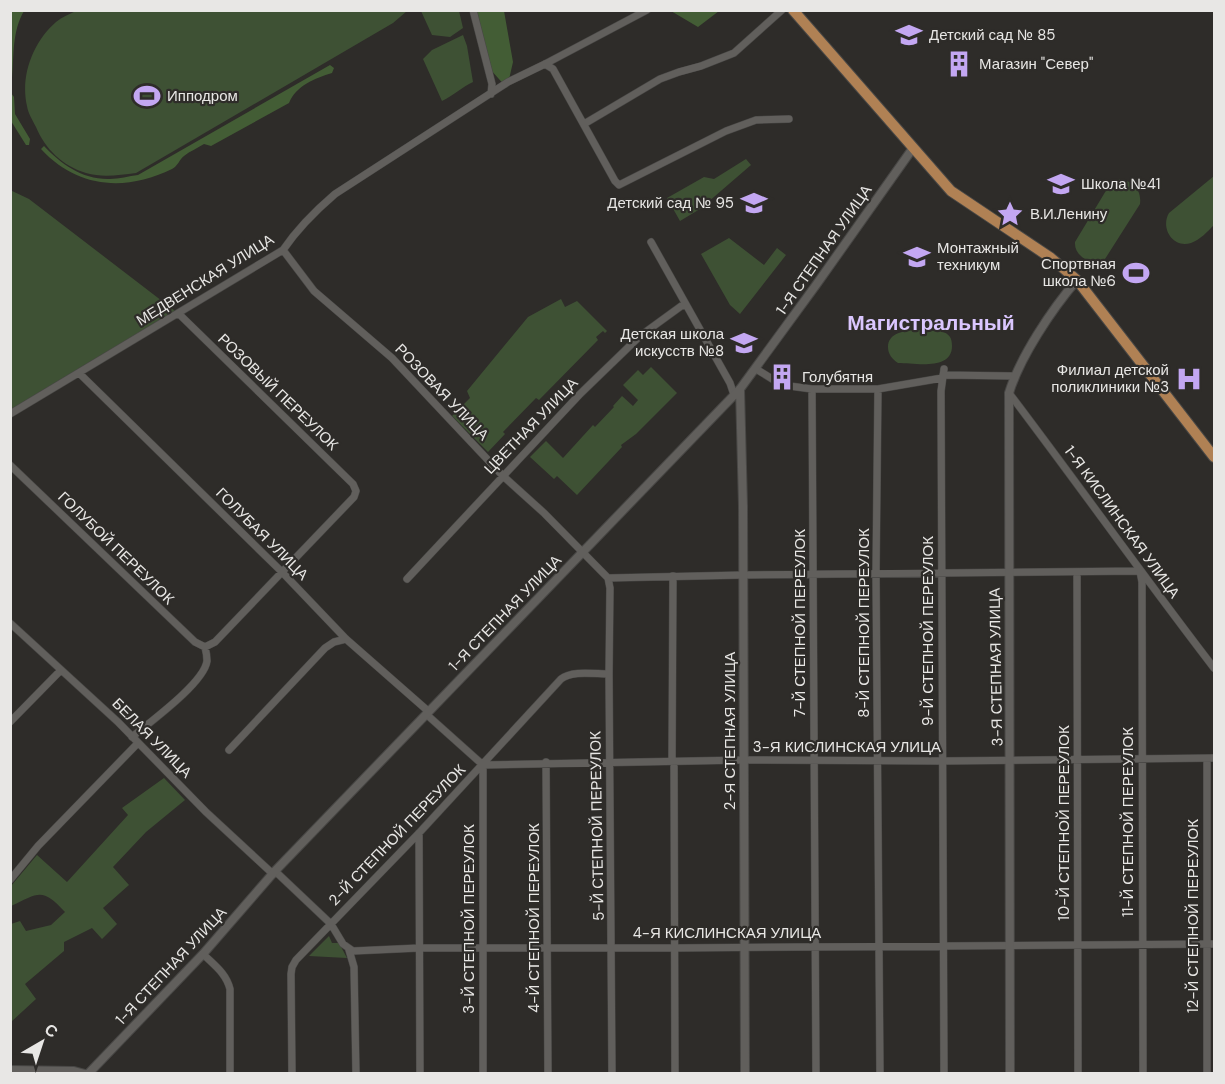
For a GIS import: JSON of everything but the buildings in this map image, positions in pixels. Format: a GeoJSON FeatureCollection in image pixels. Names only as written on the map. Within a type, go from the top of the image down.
{"type":"FeatureCollection","features":[{"type":"Feature","properties":{"kind":"main road"},"geometry":{"type":"LineString","coordinates":[[793,10],[951,191],[1051,258],[1077,280],[1215,457]]}},
{"type":"Feature","properties":{"kind":"street"},"geometry":{"type":"LineString","coordinates":[[473,10],[492,84],[491,94]]}},
{"type":"Feature","properties":{"kind":"street","name":"МЕДВЕНСКАЯ УЛИЦА"},"geometry":{"type":"LineString","coordinates":[[10,414],[283,250],[308,216],[334,194],[508,82],[647,10]]}},
{"type":"Feature","properties":{"kind":"street"},"geometry":{"type":"LineString","coordinates":[[584,124],[660,79],[701,66],[734,52],[782,10]]}},
{"type":"Feature","properties":{"kind":"street"},"geometry":{"type":"LineString","coordinates":[[545,64],[553,69],[619,185],[726,131],[756,120],[789,119]]}},
{"type":"Feature","properties":{"kind":"street","name":"1-Я СТЕПНАЯ УЛИЦА"},"geometry":{"type":"LineString","coordinates":[[86,1074],[203,954],[274,873],[737,392],[756,369],[913,148]]}},
{"type":"Feature","properties":{"kind":"street"},"geometry":{"type":"LineString","coordinates":[[651,242],[684,304],[737,392]]}},
{"type":"Feature","properties":{"kind":"street","name":"РОЗОВАЯ УЛИЦА"},"geometry":{"type":"LineString","coordinates":[[283,250],[314,291],[392,358],[502,476],[551,519],[608,578]]}},
{"type":"Feature","properties":{"kind":"street","name":"3-Я СТЕПНАЯ УЛИЦА"},"geometry":{"type":"LineString","coordinates":[[1010,1074],[1009,393],[1014,376],[1077,280]]}},
{"type":"Feature","properties":{"kind":"street","name":"ЦВЕТНАЯ УЛИЦА"},"geometry":{"type":"LineString","coordinates":[[408,579],[580,394],[640,336],[684,304]]}},
{"type":"Feature","properties":{"kind":"street","name":"РОЗОВЫЙ ПЕРЕУЛОК"},"geometry":{"type":"LineString","coordinates":[[179,314],[353,484],[356,491],[354,497],[282,572]]}},
{"type":"Feature","properties":{"kind":"street"},"geometry":{"type":"LineString","coordinates":[[756,369],[782,385],[812,388],[878,389],[943,374],[1014,376]]}},
{"type":"Feature","properties":{"kind":"street","name":"ГОЛУБАЯ УЛИЦА"},"geometry":{"type":"LineString","coordinates":[[79,373],[282,572],[346,639],[427,713]]}},
{"type":"Feature","properties":{"kind":"street","name":"9-Й СТЕПНОЙ ПЕРЕУЛОК"},"geometry":{"type":"LineString","coordinates":[[943,374],[941,574],[944,1074]]}},
{"type":"Feature","properties":{"kind":"street","name":"7-Й СТЕПНОЙ ПЕРЕУЛОК"},"geometry":{"type":"LineString","coordinates":[[812,388],[816,1074]]}},
{"type":"Feature","properties":{"kind":"street","name":"8-Й СТЕПНОЙ ПЕРЕУЛОК"},"geometry":{"type":"LineString","coordinates":[[878,389],[876,573],[880,1074]]}},
{"type":"Feature","properties":{"kind":"street","name":"2-Я СТЕПНАЯ УЛИЦА"},"geometry":{"type":"LineString","coordinates":[[737,392],[743,574],[745,1074]]}},
{"type":"Feature","properties":{"kind":"street","name":"1-Я КИСЛИНСКАЯ УЛИЦА"},"geometry":{"type":"LineString","coordinates":[[1009,393],[1140,571],[1215,668]]}},
{"type":"Feature","properties":{"kind":"street","name":"ГОЛУБОЙ ПЕРЕУЛОК"},"geometry":{"type":"LineString","coordinates":[[10,465],[195,642],[205,647]]}},
{"type":"Feature","properties":{"kind":"street"},"geometry":{"type":"LineString","coordinates":[[608,578],[743,574],[1140,571]]}},
{"type":"Feature","properties":{"kind":"street","name":"11-Й СТЕПНОЙ ПЕРЕУЛОК"},"geometry":{"type":"LineString","coordinates":[[1140,571],[1142,582],[1143,1074]]}},
{"type":"Feature","properties":{"kind":"street"},"geometry":{"type":"LineString","coordinates":[[10,880],[135,740],[180,699],[202,672],[207,662],[205,647],[215,642],[282,572]]}},
{"type":"Feature","properties":{"kind":"street","name":"10-Й СТЕПНОЙ ПЕРЕУЛОК"},"geometry":{"type":"LineString","coordinates":[[1077,573],[1078,1074]]}},
{"type":"Feature","properties":{"kind":"street"},"geometry":{"type":"LineString","coordinates":[[673,576],[675,1074]]}},
{"type":"Feature","properties":{"kind":"street","name":"5-Й СТЕПНОЙ ПЕРЕУЛОК"},"geometry":{"type":"LineString","coordinates":[[608,578],[610,588],[612,1074]]}},
{"type":"Feature","properties":{"kind":"street","name":"БЕЛАЯ УЛИЦА"},"geometry":{"type":"LineString","coordinates":[[10,623],[135,740],[206,812],[274,873]]}},
{"type":"Feature","properties":{"kind":"street"},"geometry":{"type":"LineString","coordinates":[[230,750],[325,648],[334,642],[346,639]]}},
{"type":"Feature","properties":{"kind":"street"},"geometry":{"type":"LineString","coordinates":[[10,722],[61,670]]}},
{"type":"Feature","properties":{"kind":"street","name":"2-Й СТЕПНОЙ ПЕРЕУЛОК"},"geometry":{"type":"LineString","coordinates":[[292,1074],[292,967],[296,960],[419,833],[566,675],[609,674]]}},
{"type":"Feature","properties":{"kind":"street"},"geometry":{"type":"LineString","coordinates":[[427,713],[483,765]]}},
{"type":"Feature","properties":{"kind":"street","name":"3-Я КИСЛИНСКАЯ УЛИЦА"},"geometry":{"type":"LineString","coordinates":[[483,765],[744,760],[1010,761],[1211,758]]}},
{"type":"Feature","properties":{"kind":"street","name":"12-Й СТЕПНОЙ ПЕРЕУЛОК"},"geometry":{"type":"LineString","coordinates":[[1207,1074],[1206,944],[1211,758]]}},
{"type":"Feature","properties":{"kind":"street","name":"4-Й СТЕПНОЙ ПЕРЕУЛОК"},"geometry":{"type":"LineString","coordinates":[[546,762],[548,1074]]}},
{"type":"Feature","properties":{"kind":"street","name":"3-Й СТЕПНОЙ ПЕРЕУЛОК"},"geometry":{"type":"LineString","coordinates":[[483,765],[483,1074]]}},
{"type":"Feature","properties":{"kind":"street"},"geometry":{"type":"LineString","coordinates":[[419,833],[420,1074]]}},
{"type":"Feature","properties":{"kind":"street"},"geometry":{"type":"LineString","coordinates":[[274,873],[331,924],[349,950],[354,967],[356,1074]]}},
{"type":"Feature","properties":{"kind":"street","name":"4-Я КИСЛИНСКАЯ УЛИЦА"},"geometry":{"type":"LineString","coordinates":[[349,950],[1215,944]]}},
{"type":"Feature","properties":{"kind":"street"},"geometry":{"type":"LineString","coordinates":[[203,954],[222,972],[230,989],[230,1074]]}},
{"type":"Feature","properties":{"kind":"street"},"geometry":{"type":"LineString","coordinates":[[10,1070],[74,1071],[86,1074]]}},
{"type":"Feature","properties":{"kind":"green space"},"geometry":{"type":"Polygon","coordinates":[[[24,11],[15,35],[11,78],[11,12],[24,11]]]}},
{"type":"Feature","properties":{"kind":"green space","name":"Ипподром"},"geometry":{"type":"Polygon","coordinates":[[[76,11],[407,11],[393,23],[136,173],[105,176],[92,175],[78,170],[56,156],[44,142],[29,114],[25,95],[30,60],[41,39],[56,22],[76,11]]]}},
{"type":"Feature","properties":{"kind":"green space"},"geometry":{"type":"Polygon","coordinates":[[[421,11],[459,11],[463,28],[450,37],[432,35],[421,11]]]}},
{"type":"Feature","properties":{"kind":"green space"},"geometry":{"type":"Polygon","coordinates":[[[474,11],[504,11],[513,62],[507,88],[490,69],[474,11]]]}},
{"type":"Feature","properties":{"kind":"green space"},"geometry":{"type":"Polygon","coordinates":[[[671,11],[719,11],[698,27],[671,11]]]}},
{"type":"Feature","properties":{"kind":"green space"},"geometry":{"type":"Polygon","coordinates":[[[463,35],[473,82],[442,101],[423,59],[432,50],[463,35]]]}},
{"type":"Feature","properties":{"kind":"green space"},"geometry":{"type":"Polygon","coordinates":[[[330,65],[334,68],[332,73],[301,87],[289,103],[211,146],[204,144],[184,156],[174,168],[137,181],[119,183],[86,179],[55,162],[41,149],[44,146],[65,165],[91,177],[117,179],[138,175],[330,65]]]}},
{"type":"Feature","properties":{"kind":"green space"},"geometry":{"type":"Polygon","coordinates":[[[11,93],[14,97],[15,114],[30,139],[29,145],[26,145],[11,121],[11,93]]]}},
{"type":"Feature","properties":{"kind":"green space"},"geometry":{"type":"Polygon","coordinates":[[[746,159],[751,165],[700,209],[680,221],[667,198],[704,177],[714,179],[746,159]]]}},
{"type":"Feature","properties":{"kind":"green space"},"geometry":{"type":"Polygon","coordinates":[[[1214,176],[1214,225],[1194,242],[1179,243],[1167,231],[1169,213],[1214,176]]]}},
{"type":"Feature","properties":{"kind":"green space"},"geometry":{"type":"Polygon","coordinates":[[[1115,179],[1126,181],[1137,189],[1140,204],[1105,259],[1096,264],[1085,259],[1076,250],[1075,242],[1115,179]]]}},
{"type":"Feature","properties":{"kind":"green space"},"geometry":{"type":"Polygon","coordinates":[[[10,190],[29,199],[179,314],[10,413],[10,190]]]}},
{"type":"Feature","properties":{"kind":"green space"},"geometry":{"type":"Polygon","coordinates":[[[729,238],[764,265],[777,248],[786,255],[740,314],[730,305],[701,254],[729,238]]]}},
{"type":"Feature","properties":{"kind":"green space"},"geometry":{"type":"Polygon","coordinates":[[[561,299],[565,307],[577,301],[607,331],[605,333],[603,331],[596,337],[598,340],[539,400],[536,398],[503,432],[505,434],[488,452],[452,416],[470,398],[467,391],[528,317],[561,299]]]}},
{"type":"Feature","properties":{"kind":"green space"},"geometry":{"type":"Polygon","coordinates":[[[918,330],[941,331],[950,336],[951,340],[950,354],[946,359],[931,364],[898,363],[890,354],[888,347],[894,335],[918,330]]]}},
{"type":"Feature","properties":{"kind":"green space"},"geometry":{"type":"Polygon","coordinates":[[[651,367],[677,393],[636,434],[621,445],[622,447],[577,495],[557,476],[554,479],[530,457],[546,441],[563,458],[593,425],[595,427],[622,396],[633,406],[638,400],[623,385],[638,370],[643,375],[651,367]]]}},
{"type":"Feature","properties":{"kind":"green space"},"geometry":{"type":"Polygon","coordinates":[[[164,778],[185,800],[146,832],[113,867],[129,885],[103,908],[117,924],[102,939],[92,928],[64,942],[64,951],[25,984],[36,999],[11,1022],[11,924],[20,921],[26,931],[51,925],[65,912],[51,899],[40,895],[11,906],[11,886],[37,855],[67,882],[128,815],[122,808],[164,778]]]}},
{"type":"Feature","properties":{"kind":"green space"},"geometry":{"type":"Polygon","coordinates":[[[329,936],[332,943],[339,943],[347,958],[309,956],[329,936]]]}},
{"type":"Feature","properties":{"kind":"place","name":"Детский сад № 85"},"geometry":{"type":"Point","coordinates":[909,35]}},
{"type":"Feature","properties":{"kind":"place","name":"Магазин \"Север\""},"geometry":{"type":"Point","coordinates":[959,64]}},
{"type":"Feature","properties":{"kind":"place","name":"Ипподром"},"geometry":{"type":"Point","coordinates":[147,96]}},
{"type":"Feature","properties":{"kind":"place","name":"Школа №41"},"geometry":{"type":"Point","coordinates":[1061,184]}},
{"type":"Feature","properties":{"kind":"place","name":"Детский сад № 95"},"geometry":{"type":"Point","coordinates":[754,203]}},
{"type":"Feature","properties":{"kind":"place","name":"В.И.Ленину"},"geometry":{"type":"Point","coordinates":[1010,214]}},
{"type":"Feature","properties":{"kind":"place","name":"Монтажный техникум"},"geometry":{"type":"Point","coordinates":[917,257]}},
{"type":"Feature","properties":{"kind":"place","name":"Спортвная школа №6"},"geometry":{"type":"Point","coordinates":[1136,273]}},
{"type":"Feature","properties":{"kind":"place","name":"Детская школа искусств №8"},"geometry":{"type":"Point","coordinates":[744,343]}},
{"type":"Feature","properties":{"kind":"place","name":"Голубятня"},"geometry":{"type":"Point","coordinates":[782,377]}},
{"type":"Feature","properties":{"kind":"place","name":"Филиал детской поликлиники №3"},"geometry":{"type":"Point","coordinates":[1189,379]}},
{"type":"Feature","properties":{"kind":"district","name":"Магистральный"},"geometry":{"type":"Point","coordinates":[931,323]}}]}
